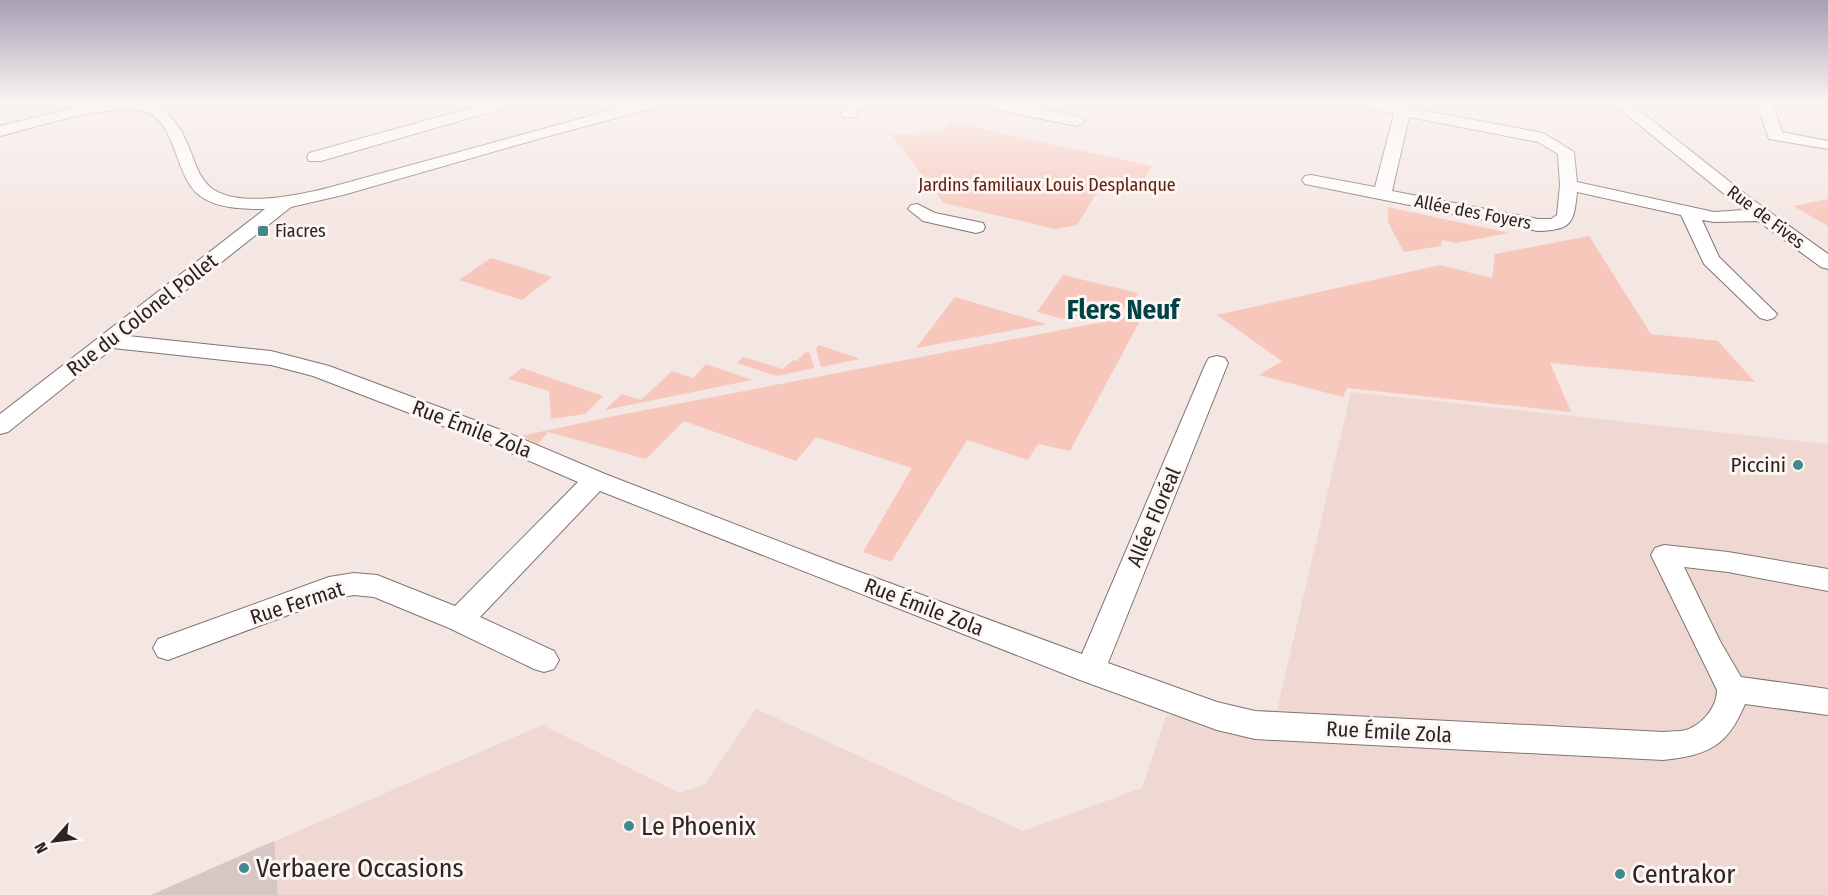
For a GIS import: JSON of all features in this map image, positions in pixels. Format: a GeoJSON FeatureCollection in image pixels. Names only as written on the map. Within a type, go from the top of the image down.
{"type":"FeatureCollection","features":[{"type":"Feature","properties":{"kind":"street"},"geometry":{"type":"LineString","coordinates":[[177,144],[198,185],[206,193],[234,202],[284,203],[314,198],[425,144]]}},
{"type":"Feature","properties":{"kind":"street"},"geometry":{"type":"LineString","coordinates":[[315,157],[452,144]]}},
{"type":"Feature","properties":{"kind":"street"},"geometry":{"type":"LineString","coordinates":[[1382,194],[1395,144]]}},
{"type":"Feature","properties":{"kind":"street","name":"Allée des Foyers"},"geometry":{"type":"LineString","coordinates":[[1311,180],[1526,225],[1548,225],[1564,220],[1569,185],[1568,156],[1555,144]]}},
{"type":"Feature","properties":{"kind":"street","name":"Rue de Fives"},"geometry":{"type":"LineString","coordinates":[[1672,144],[1762,215],[1828,263]]}},
{"type":"Feature","properties":{"kind":"street"},"geometry":{"type":"LineString","coordinates":[[1778,144],[1782,154]]}},
{"type":"Feature","properties":{"kind":"street"},"geometry":{"type":"LineString","coordinates":[[1817,144],[1824,145]]}},
{"type":"Feature","properties":{"kind":"street"},"geometry":{"type":"LineString","coordinates":[[1569,185],[1726,218],[1762,215]]}},
{"type":"Feature","properties":{"kind":"street","name":"Rue du Colonel Pollet"},"geometry":{"type":"LineString","coordinates":[[0,426],[284,203]]}},
{"type":"Feature","properties":{"kind":"street"},"geometry":{"type":"LineString","coordinates":[[917,209],[929,217],[976,227]]}},
{"type":"Feature","properties":{"kind":"street"},"geometry":{"type":"LineString","coordinates":[[1689,212],[1711,260],[1767,314]]}},
{"type":"Feature","properties":{"kind":"street","name":"Rue Émile Zola"},"geometry":{"type":"LineString","coordinates":[[110,341],[260,356],[291,362],[498,438],[596,480],[1090,670],[1217,716],[1255,725],[1663,746],[1690,743],[1704,737],[1715,728],[1729,709],[1732,689]]}},
{"type":"Feature","properties":{"kind":"street","name":"Allée Floréal"},"geometry":{"type":"LineString","coordinates":[[1090,670],[1218,363]]}},
{"type":"Feature","properties":{"kind":"street"},"geometry":{"type":"LineString","coordinates":[[459,620],[596,480]]}},
{"type":"Feature","properties":{"kind":"street"},"geometry":{"type":"LineString","coordinates":[[1828,580],[1728,562],[1664,555],[1710,650],[1732,689],[1828,702]]}},
{"type":"Feature","properties":{"kind":"street","name":"Rue Fermat"},"geometry":{"type":"LineString","coordinates":[[168,648],[329,588],[354,584],[377,586],[459,620],[544,660]]}},
{"type":"Feature","properties":{"kind":"shaded area"},"geometry":{"type":"Polygon","coordinates":[[[1351,392],[1828,444],[1828,895],[151,895],[542,725],[680,793],[705,784],[756,709],[1023,831],[1142,788],[1166,716],[1277,710],[1351,392]]]}},
{"type":"Feature","properties":{"kind":"green space","name":"Jardins familiaux Louis Desplanque"},"geometry":{"type":"Polygon","coordinates":[[[898,144],[1050,144],[1152,166],[1142,182],[1107,176],[1077,225],[1055,229],[944,203],[898,144]]]}},
{"type":"Feature","properties":{"kind":"green space"},"geometry":{"type":"Polygon","coordinates":[[[1828,199],[1828,226],[1793,206],[1828,199]]]}},
{"type":"Feature","properties":{"kind":"green space"},"geometry":{"type":"Polygon","coordinates":[[[1388,207],[1509,233],[1456,243],[1442,240],[1441,246],[1404,252],[1388,222],[1388,207]]]}},
{"type":"Feature","properties":{"kind":"green space"},"geometry":{"type":"Polygon","coordinates":[[[1589,236],[1651,334],[1718,341],[1755,382],[1550,363],[1571,412],[1347,388],[1343,397],[1259,375],[1282,361],[1217,315],[1440,265],[1492,278],[1495,254],[1589,236]]]}},
{"type":"Feature","properties":{"kind":"green space"},"geometry":{"type":"Polygon","coordinates":[[[491,258],[552,277],[522,300],[459,280],[491,258]]]}},
{"type":"Feature","properties":{"kind":"green space"},"geometry":{"type":"Polygon","coordinates":[[[1063,275],[1138,293],[1131,306],[1063,319],[1037,312],[1063,275]]]}},
{"type":"Feature","properties":{"kind":"green space"},"geometry":{"type":"Polygon","coordinates":[[[955,297],[1046,324],[916,348],[955,297]]]}},
{"type":"Feature","properties":{"kind":"green space"},"geometry":{"type":"Polygon","coordinates":[[[1134,316],[1142,317],[1070,451],[1038,444],[1028,460],[967,440],[891,562],[863,552],[912,468],[816,437],[796,461],[684,421],[646,459],[548,432],[538,444],[521,436],[614,416],[1134,316]]]}},
{"type":"Feature","properties":{"kind":"green space"},"geometry":{"type":"Polygon","coordinates":[[[819,345],[860,359],[821,367],[816,349],[819,345]]]}},
{"type":"Feature","properties":{"kind":"green space"},"geometry":{"type":"Polygon","coordinates":[[[806,352],[810,353],[814,368],[777,376],[737,363],[743,357],[783,369],[793,360],[797,361],[806,352]]]}},
{"type":"Feature","properties":{"kind":"green space"},"geometry":{"type":"Polygon","coordinates":[[[706,364],[752,380],[605,410],[622,394],[641,400],[672,371],[693,378],[706,364]]]}},
{"type":"Feature","properties":{"kind":"green space"},"geometry":{"type":"Polygon","coordinates":[[[522,368],[603,396],[585,414],[551,419],[549,391],[508,379],[522,368]]]}},
{"type":"Feature","properties":{"kind":"building","name":"Verbaere Occasions"},"geometry":{"type":"Polygon","coordinates":[[[274,841],[278,895],[151,895],[274,841]]]}},
{"type":"Feature","properties":{"kind":"place","name":"Fiacres"},"geometry":{"type":"Point","coordinates":[263,231]}},
{"type":"Feature","properties":{"kind":"place","name":"Piccini"},"geometry":{"type":"Point","coordinates":[1798,465]}},
{"type":"Feature","properties":{"kind":"place","name":"Le Phoenix"},"geometry":{"type":"Point","coordinates":[629,826]}},
{"type":"Feature","properties":{"kind":"place","name":"Verbaere Occasions"},"geometry":{"type":"Point","coordinates":[244,868]}},
{"type":"Feature","properties":{"kind":"place","name":"Centrakor"},"geometry":{"type":"Point","coordinates":[1620,874]}},
{"type":"Feature","properties":{"kind":"district","name":"Flers Neuf"},"geometry":{"type":"Point","coordinates":[1123,310]}}]}
